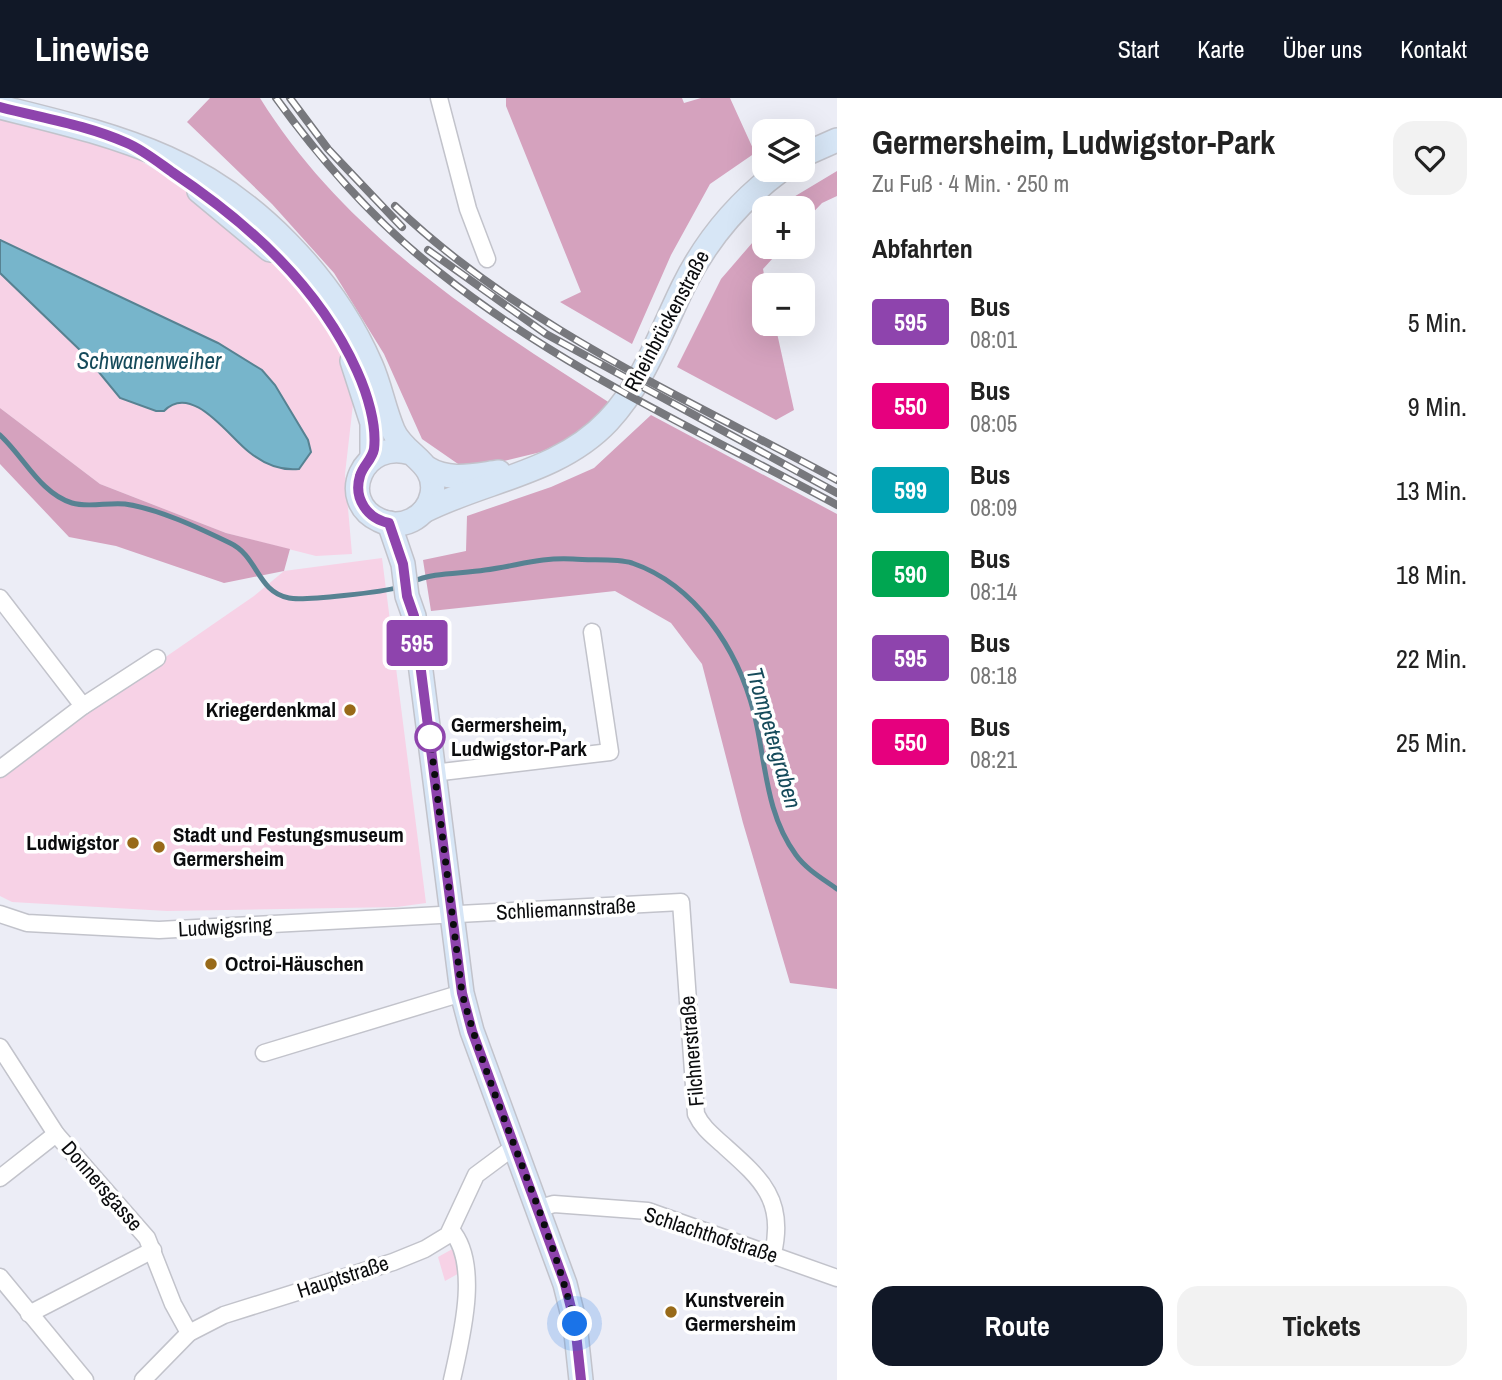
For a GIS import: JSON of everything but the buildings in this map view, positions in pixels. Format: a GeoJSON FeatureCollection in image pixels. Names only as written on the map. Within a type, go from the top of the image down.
{"type":"FeatureCollection","features":[{"type":"Feature","properties":{"kind":"street"},"geometry":{"type":"LineString","coordinates":[[439,98],[468,209],[487,259]]}},
{"type":"Feature","properties":{"kind":"street"},"geometry":{"type":"LineString","coordinates":[[0,107],[91,130],[198,173],[239,200],[307,266],[343,312],[372,365],[398,441],[419,461],[433,490],[418,516],[404,568]]}},
{"type":"Feature","properties":{"kind":"street"},"geometry":{"type":"LineString","coordinates":[[815,150],[837,140]]}},
{"type":"Feature","properties":{"kind":"street"},"geometry":{"type":"LineString","coordinates":[[130,144],[230,214],[297,277],[330,321],[358,373],[373,423],[372,458],[360,476],[359,497],[371,516],[389,523],[418,516]]}},
{"type":"Feature","properties":{"kind":"street","name":"Rheinbrückenstraße"},"geometry":{"type":"LineString","coordinates":[[418,516],[547,464],[591,436],[625,399],[685,284],[714,235],[740,205],[767,182]]}},
{"type":"Feature","properties":{"kind":"street"},"geometry":{"type":"LineString","coordinates":[[372,458],[391,450],[419,461]]}},
{"type":"Feature","properties":{"kind":"street","name":"Rheinbrückenstraße"},"geometry":{"type":"LineString","coordinates":[[419,461],[438,475],[457,477],[547,464]]}},
{"type":"Feature","properties":{"kind":"street"},"geometry":{"type":"LineString","coordinates":[[389,523],[404,568],[407,596],[414,616],[462,993],[472,1031],[540,1209],[575,1324],[581,1380]]}},
{"type":"Feature","properties":{"kind":"street"},"geometry":{"type":"LineString","coordinates":[[0,598],[83,706]]}},
{"type":"Feature","properties":{"kind":"street"},"geometry":{"type":"LineString","coordinates":[[433,773],[610,752],[592,632]]}},
{"type":"Feature","properties":{"kind":"street"},"geometry":{"type":"LineString","coordinates":[[0,769],[83,706],[157,657]]}},
{"type":"Feature","properties":{"kind":"street","name":"Schliemannstraße"},"geometry":{"type":"LineString","coordinates":[[451,915],[681,902]]}},
{"type":"Feature","properties":{"kind":"street","name":"Filchnerstraße"},"geometry":{"type":"LineString","coordinates":[[681,902],[696,1114],[707,1130],[757,1175],[771,1198],[777,1217],[773,1254]]}},
{"type":"Feature","properties":{"kind":"street","name":"Ludwigsring"},"geometry":{"type":"LineString","coordinates":[[0,914],[27,923],[159,930],[451,915]]}},
{"type":"Feature","properties":{"kind":"street"},"geometry":{"type":"LineString","coordinates":[[264,1053],[462,993]]}},
{"type":"Feature","properties":{"kind":"street","name":"Donnersgasse"},"geometry":{"type":"LineString","coordinates":[[0,1047],[56,1134],[147,1238],[173,1304],[189,1333]]}},
{"type":"Feature","properties":{"kind":"street"},"geometry":{"type":"LineString","coordinates":[[0,1178],[56,1134]]}},
{"type":"Feature","properties":{"kind":"street"},"geometry":{"type":"LineString","coordinates":[[452,1380],[466,1295],[466,1261],[463,1245],[451,1230],[476,1175],[515,1146]]}},
{"type":"Feature","properties":{"kind":"street","name":"Schlachthofstraße"},"geometry":{"type":"LineString","coordinates":[[540,1209],[554,1204],[648,1211],[837,1278]]}},
{"type":"Feature","properties":{"kind":"street","name":"Hauptstraße"},"geometry":{"type":"LineString","coordinates":[[143,1380],[189,1333],[223,1315],[404,1258],[425,1249],[451,1230]]}},
{"type":"Feature","properties":{"kind":"street"},"geometry":{"type":"LineString","coordinates":[[29,1314],[153,1250]]}},
{"type":"Feature","properties":{"kind":"street"},"geometry":{"type":"LineString","coordinates":[[0,1277],[86,1380]]}},
{"type":"Feature","properties":{"kind":"shaded area"},"geometry":{"type":"Polygon","coordinates":[[[210,98],[260,98],[294,147],[332,192],[374,233],[465,307],[613,405],[588,429],[541,452],[484,466],[461,466],[422,439],[384,354],[334,273],[272,204],[187,122],[210,98]]]}},
{"type":"Feature","properties":{"kind":"shaded area"},"geometry":{"type":"Polygon","coordinates":[[[506,98],[682,98],[684,103],[701,98],[730,98],[752,146],[752,155],[710,184],[671,255],[632,344],[560,302],[581,292],[506,106],[506,98]]]}},
{"type":"Feature","properties":{"kind":"shaded area"},"geometry":{"type":"Polygon","coordinates":[[[0,118],[126,152],[187,189],[234,222],[294,280],[340,345],[356,378],[345,474],[352,554],[316,556],[226,533],[100,484],[0,408],[0,118]]]}},
{"type":"Feature","properties":{"kind":"shaded area"},"geometry":{"type":"Polygon","coordinates":[[[837,171],[837,196],[822,203],[815,210],[815,196],[795,196],[837,171]]]}},
{"type":"Feature","properties":{"kind":"shaded area"},"geometry":{"type":"Polygon","coordinates":[[[752,243],[752,259],[772,259],[763,269],[764,273],[752,273],[752,336],[778,336],[794,410],[776,420],[677,367],[721,279],[752,243]]]}},
{"type":"Feature","properties":{"kind":"shaded area"},"geometry":{"type":"Polygon","coordinates":[[[0,408],[100,484],[226,533],[290,549],[284,571],[224,583],[116,546],[69,537],[0,464],[0,408]]]}},
{"type":"Feature","properties":{"kind":"shaded area"},"geometry":{"type":"Polygon","coordinates":[[[651,415],[837,514],[837,989],[790,983],[743,823],[702,664],[671,623],[615,591],[431,611],[423,560],[466,551],[467,516],[551,487],[594,468],[651,415]]]}},
{"type":"Feature","properties":{"kind":"shaded area"},"geometry":{"type":"Polygon","coordinates":[[[382,558],[426,903],[397,907],[167,911],[12,902],[0,896],[0,777],[54,734],[254,596],[284,571],[382,558]]]}},
{"type":"Feature","properties":{"kind":"shaded area"},"geometry":{"type":"Polygon","coordinates":[[[456,1247],[463,1271],[445,1281],[438,1257],[456,1247]]]}},
{"type":"Feature","properties":{"kind":"water","name":"Schwanenweiher"},"geometry":{"type":"Polygon","coordinates":[[[0,240],[218,343],[262,370],[275,385],[308,440],[311,452],[299,469],[279,468],[261,460],[198,407],[186,403],[175,404],[164,411],[156,411],[120,398],[84,354],[0,273],[0,240]]]}},
{"type":"Feature","properties":{"kind":"waterway","name":"Trompetergraben"},"geometry":{"type":"LineString","coordinates":[[0,435],[41,483],[61,498],[78,504],[138,506],[192,525],[239,549],[270,589],[278,594],[289,598],[310,598],[399,587]]}},
{"type":"Feature","properties":{"kind":"waterway","name":"Trompetergraben"},"geometry":{"type":"LineString","coordinates":[[412,582],[438,575],[561,559],[625,561],[655,573],[676,587],[711,623],[737,666],[754,713],[772,804],[786,839],[805,865],[837,889]]}},
{"type":"Feature","properties":{"kind":"railway"},"geometry":{"type":"LineString","coordinates":[[276,98],[312,146],[372,213],[416,253],[485,307],[533,339],[633,398],[837,505]]}},
{"type":"Feature","properties":{"kind":"railway"},"geometry":{"type":"LineString","coordinates":[[290,98],[328,149],[402,227]]}},
{"type":"Feature","properties":{"kind":"railway"},"geometry":{"type":"LineString","coordinates":[[395,206],[444,249],[550,324],[664,389],[837,480]]}},
{"type":"Feature","properties":{"kind":"railway"},"geometry":{"type":"LineString","coordinates":[[428,250],[546,334],[837,493]]}},
{"type":"Feature","properties":{"kind":"bus line","name":"595"},"geometry":{"type":"LineString","coordinates":[[0,107],[91,130],[130,144],[191,185],[253,233],[297,277],[330,321],[358,373],[374,434],[372,458],[364,466],[360,476],[359,497],[371,516],[389,523],[403,564],[407,596],[414,616],[462,993],[472,1031],[553,1243],[575,1324],[581,1380]]}},
{"type":"Feature","properties":{"kind":"place","name":"Kriegerdenkmal"},"geometry":{"type":"Point","coordinates":[350,710]}},
{"type":"Feature","properties":{"kind":"place","name":"Germersheim, Ludwigstor-Park"},"geometry":{"type":"Point","coordinates":[430,737]}},
{"type":"Feature","properties":{"kind":"place","name":"Ludwigstor"},"geometry":{"type":"Point","coordinates":[133,843]}},
{"type":"Feature","properties":{"kind":"place","name":"Stadt und Festungsmuseum Germersheim"},"geometry":{"type":"Point","coordinates":[159,847]}},
{"type":"Feature","properties":{"kind":"place","name":"Octroi-Häuschen"},"geometry":{"type":"Point","coordinates":[211,964]}},
{"type":"Feature","properties":{"kind":"place","name":"Kunstverein Germersheim"},"geometry":{"type":"Point","coordinates":[671,1312]}},
{"type":"Feature","properties":{"kind":"route"},"geometry":{"type":"LineString","coordinates":[[430,737],[462,993],[472,1031],[553,1243],[575,1324]]}}]}
